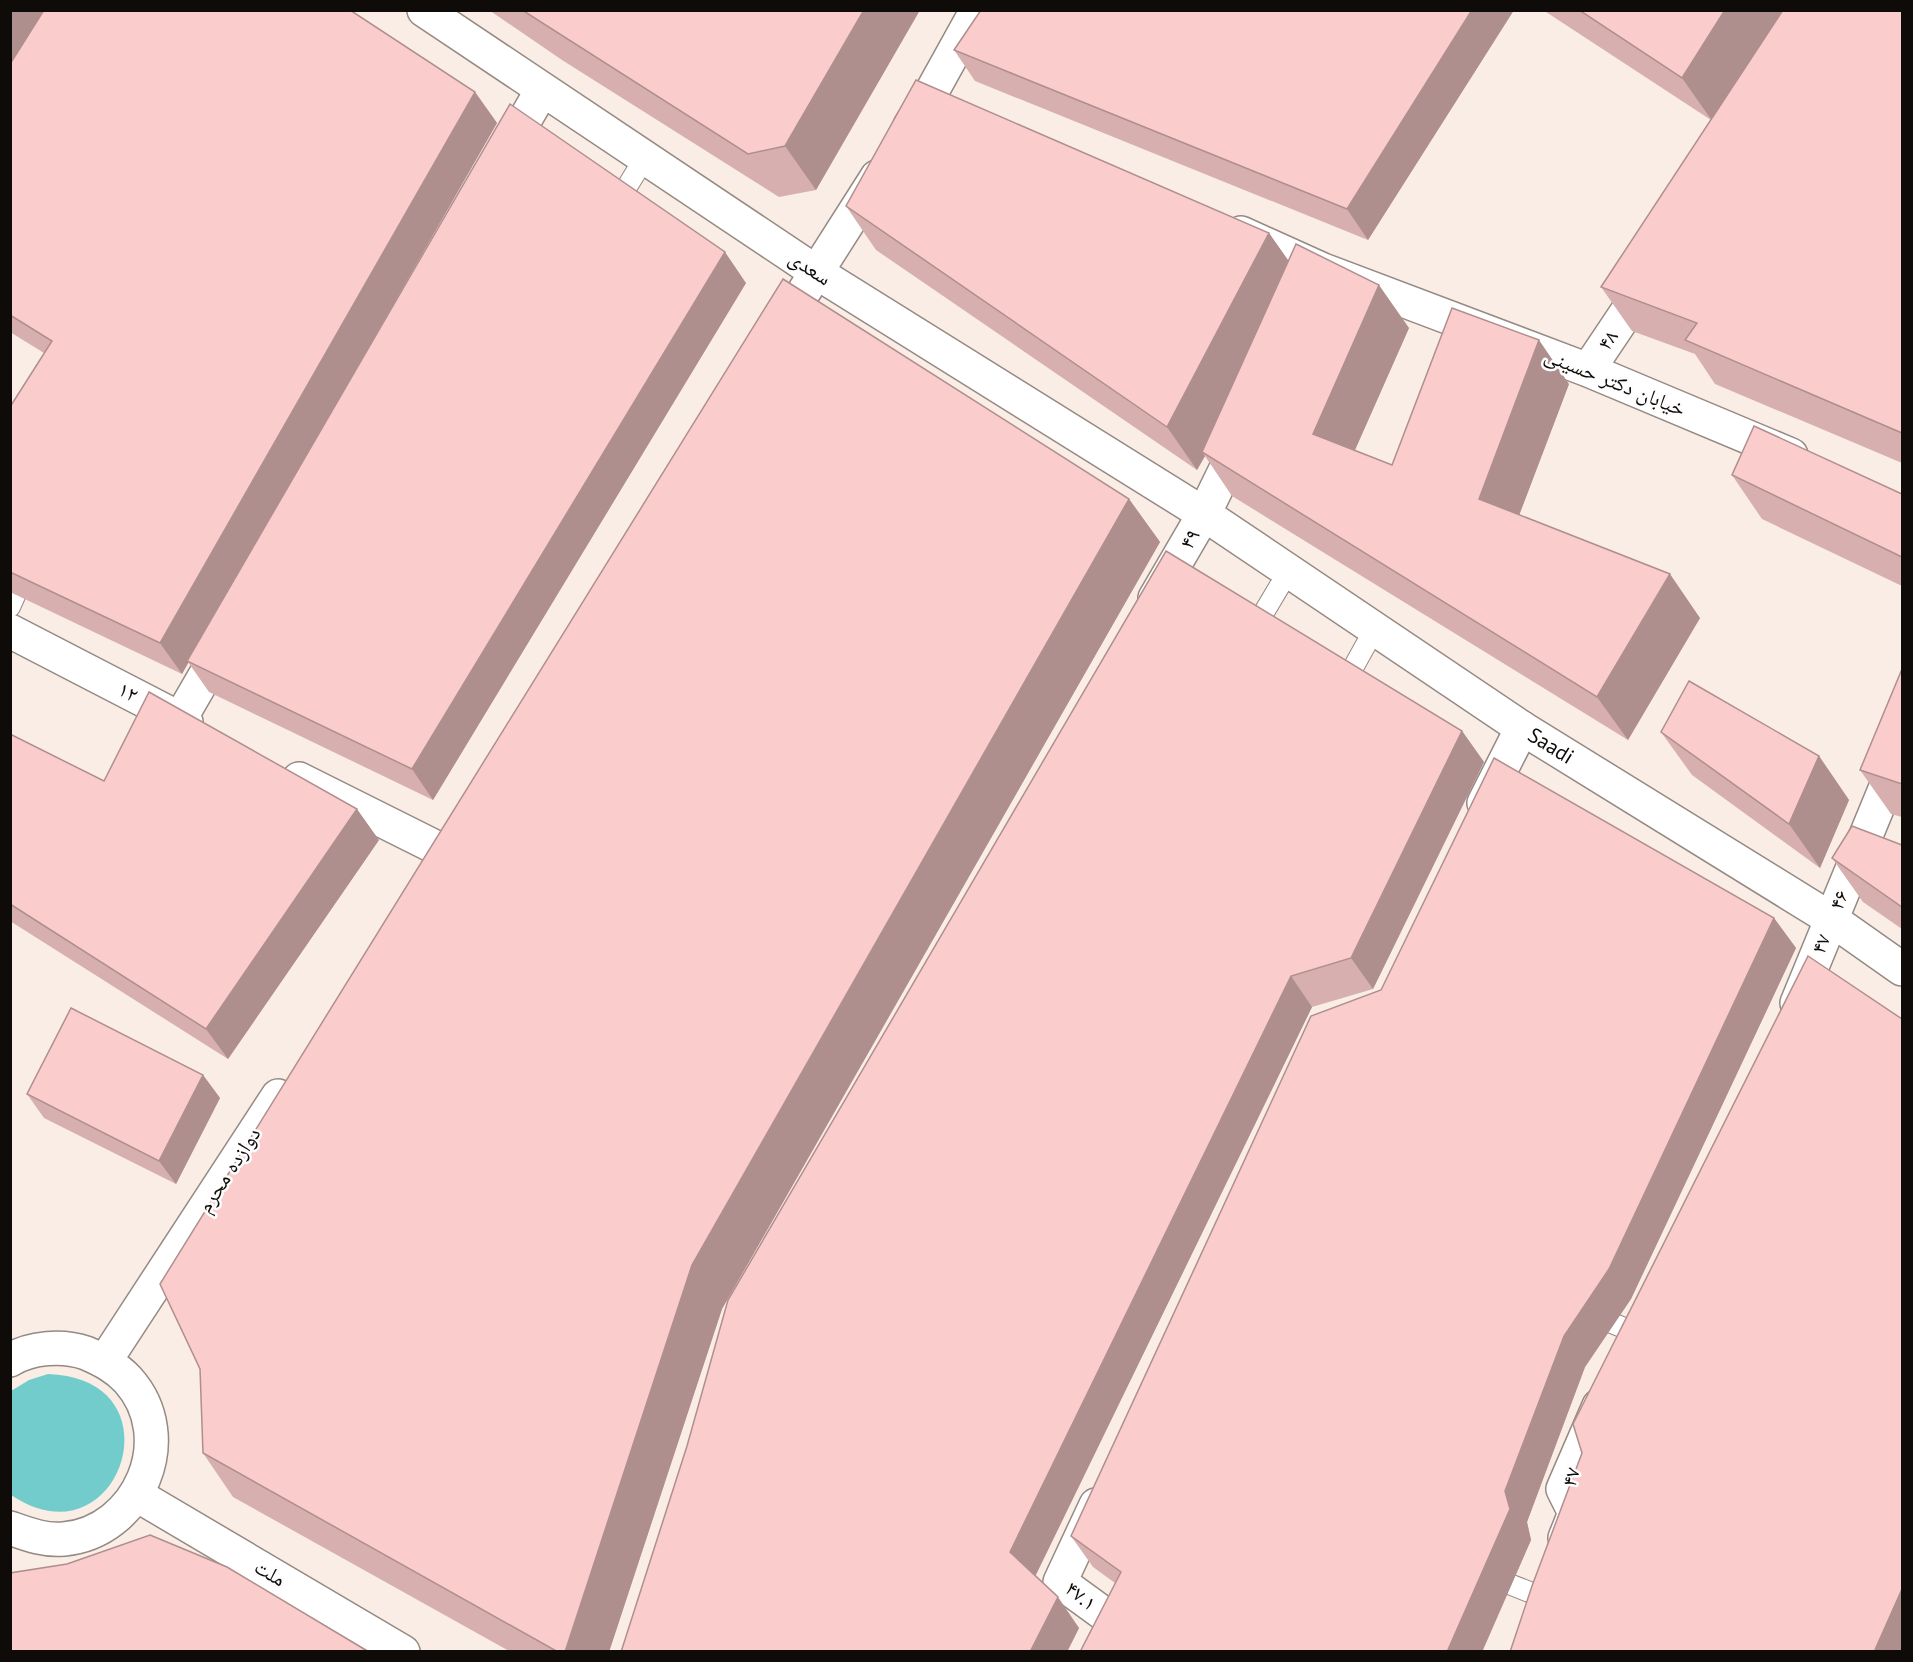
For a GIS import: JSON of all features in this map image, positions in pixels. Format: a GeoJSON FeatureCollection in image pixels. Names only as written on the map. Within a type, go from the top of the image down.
{"type":"FeatureCollection","features":[{"type":"Feature","properties":{"kind":"main road","name":"سعدی"},"geometry":{"type":"LineString","coordinates":[[424,10],[816,272],[1204,514]]}},
{"type":"Feature","properties":{"kind":"main road"},"geometry":{"type":"LineString","coordinates":[[791,311],[931,93],[977,10]]}},
{"type":"Feature","properties":{"kind":"main road"},"geometry":{"type":"LineString","coordinates":[[489,183],[542,90]]}},
{"type":"Feature","properties":{"kind":"main road"},"geometry":{"type":"LineString","coordinates":[[931,93],[963,107]]}},
{"type":"Feature","properties":{"kind":"main road","name":"خیابان دکتر حسینی"},"geometry":{"type":"LineString","coordinates":[[1214,221],[1318,281],[1588,370],[1816,465]]}},
{"type":"Feature","properties":{"kind":"main road","name":"۴۸"},"geometry":{"type":"LineString","coordinates":[[1588,370],[1661,260]]}},
{"type":"Feature","properties":{"kind":"main road"},"geometry":{"type":"LineString","coordinates":[[1204,514],[1251,419]]}},
{"type":"Feature","properties":{"kind":"main road","name":"Saadi"},"geometry":{"type":"LineString","coordinates":[[1204,514],[1522,728],[1831,919],[1902,969]]}},
{"type":"Feature","properties":{"kind":"main road","name":"۴۹"},"geometry":{"type":"LineString","coordinates":[[1138,626],[1204,514]]}},
{"type":"Feature","properties":{"kind":"main road"},"geometry":{"type":"LineString","coordinates":[[180,719],[240,616]]}},
{"type":"Feature","properties":{"kind":"main road","name":"۱۲"},"geometry":{"type":"LineString","coordinates":[[10,631],[211,735]]}},
{"type":"Feature","properties":{"kind":"main road"},"geometry":{"type":"LineString","coordinates":[[1471,829],[1522,728]]}},
{"type":"Feature","properties":{"kind":"main road","name":"۴۶"},"geometry":{"type":"LineString","coordinates":[[1831,919],[1880,840],[1902,748]]}},
{"type":"Feature","properties":{"kind":"main road"},"geometry":{"type":"LineString","coordinates":[[274,766],[431,862],[458,820]]}},
{"type":"Feature","properties":{"kind":"main road","name":"۴۷"},"geometry":{"type":"LineString","coordinates":[[1785,1034],[1831,919]]}},
{"type":"Feature","properties":{"kind":"main road","name":"دوازده محرم"},"geometry":{"type":"LineString","coordinates":[[105,1361],[291,1083]]}},
{"type":"Feature","properties":{"kind":"main road","name":"۴۷"},"geometry":{"type":"LineString","coordinates":[[1537,1611],[1575,1513],[1552,1484],[1628,1357],[1663,1308]]}},
{"type":"Feature","properties":{"kind":"main road"},"geometry":{"type":"LineString","coordinates":[[10,1360],[47,1348],[77,1350],[105,1361],[129,1381],[145,1407],[152,1437],[149,1467],[137,1495],[118,1517],[92,1532],[63,1539],[34,1537],[10,1528]]}},
{"type":"Feature","properties":{"kind":"main road","name":"۴۷.۱"},"geometry":{"type":"LineString","coordinates":[[1100,1652],[1115,1622],[1059,1582],[1111,1474]]}},
{"type":"Feature","properties":{"kind":"main road","name":"ملت"},"geometry":{"type":"LineString","coordinates":[[137,1495],[403,1652]]}},
{"type":"Feature","properties":{"kind":"main road"},"geometry":{"type":"LineString","coordinates":[[168,1550],[191,1551],[256,1565]]}},
{"type":"Feature","properties":{"kind":"lane"},"geometry":{"type":"LineString","coordinates":[[602,228],[644,159]]}},
{"type":"Feature","properties":{"kind":"lane"},"geometry":{"type":"LineString","coordinates":[[10,607],[34,553]]}},
{"type":"Feature","properties":{"kind":"lane"},"geometry":{"type":"LineString","coordinates":[[1241,651],[1288,572]]}},
{"type":"Feature","properties":{"kind":"lane"},"geometry":{"type":"LineString","coordinates":[[1331,707],[1375,628]]}},
{"type":"Feature","properties":{"kind":"lane"},"geometry":{"type":"LineString","coordinates":[[1575,1308],[1628,1357]]}},
{"type":"Feature","properties":{"kind":"lane"},"geometry":{"type":"LineString","coordinates":[[1552,1484],[1594,1503]]}},
{"type":"Feature","properties":{"kind":"lane"},"geometry":{"type":"LineString","coordinates":[[1467,1567],[1537,1611]]}},
{"type":"Feature","properties":{"kind":"water"},"geometry":{"type":"Polygon","coordinates":[[[48,1374],[90,1383],[114,1405],[124,1433],[121,1463],[106,1490],[81,1507],[49,1511],[11,1495],[11,1391],[29,1380],[48,1374]]]}},
{"type":"Feature","properties":{"kind":"building"},"geometry":{"type":"Polygon","coordinates":[[[44,10],[350,10],[475,92],[160,643],[10,572],[10,407],[52,341],[10,315],[10,64],[44,10]]]}},
{"type":"Feature","properties":{"kind":"building"},"geometry":{"type":"Polygon","coordinates":[[[522,10],[864,10],[785,146],[748,154],[522,10]]]}},
{"type":"Feature","properties":{"kind":"building"},"geometry":{"type":"Polygon","coordinates":[[[981,10],[1472,10],[1347,209],[954,50],[981,10]]]}},
{"type":"Feature","properties":{"kind":"building"},"geometry":{"type":"Polygon","coordinates":[[[1579,10],[1725,10],[1682,78],[1579,10]]]}},
{"type":"Feature","properties":{"kind":"building"},"geometry":{"type":"Polygon","coordinates":[[[1783,10],[1902,10],[1902,433],[1685,340],[1697,323],[1601,287],[1783,10]]]}},
{"type":"Feature","properties":{"kind":"building"},"geometry":{"type":"Polygon","coordinates":[[[916,80],[1269,233],[1167,427],[846,206],[916,80]]]}},
{"type":"Feature","properties":{"kind":"building"},"geometry":{"type":"Polygon","coordinates":[[[510,104],[725,252],[412,769],[187,661],[510,104]]]}},
{"type":"Feature","properties":{"kind":"building"},"geometry":{"type":"Polygon","coordinates":[[[1296,244],[1379,285],[1313,434],[1392,465],[1452,308],[1539,340],[1479,499],[1670,574],[1597,697],[1202,452],[1296,244]]]}},
{"type":"Feature","properties":{"kind":"building"},"geometry":{"type":"Polygon","coordinates":[[[783,279],[1129,499],[692,1265],[565,1652],[558,1652],[203,1453],[200,1369],[160,1284],[783,279]]]}},
{"type":"Feature","properties":{"kind":"building"},"geometry":{"type":"Polygon","coordinates":[[[1754,426],[1902,494],[1902,557],[1732,475],[1754,426]]]}},
{"type":"Feature","properties":{"kind":"building"},"geometry":{"type":"Polygon","coordinates":[[[1166,551],[1462,731],[1351,958],[1291,976],[1010,1552],[1058,1597],[1030,1652],[621,1652],[687,1446],[728,1300],[1166,551]]]}},
{"type":"Feature","properties":{"kind":"building"},"geometry":{"type":"Polygon","coordinates":[[[1902,669],[1902,784],[1860,770],[1902,669]]]}},
{"type":"Feature","properties":{"kind":"building"},"geometry":{"type":"Polygon","coordinates":[[[1689,681],[1819,756],[1789,824],[1661,732],[1689,681]]]}},
{"type":"Feature","properties":{"kind":"building"},"geometry":{"type":"Polygon","coordinates":[[[149,692],[357,809],[206,1029],[10,904],[10,734],[104,781],[149,692]]]}},
{"type":"Feature","properties":{"kind":"building"},"geometry":{"type":"Polygon","coordinates":[[[1494,758],[1774,918],[1609,1269],[1564,1336],[1505,1491],[1510,1509],[1447,1652],[1080,1652],[1121,1572],[1071,1536],[1311,1016],[1381,990],[1494,758]]]}},
{"type":"Feature","properties":{"kind":"building"},"geometry":{"type":"Polygon","coordinates":[[[1852,826],[1902,845],[1902,907],[1832,858],[1852,826]]]}},
{"type":"Feature","properties":{"kind":"building"},"geometry":{"type":"Polygon","coordinates":[[[1808,956],[1902,1019],[1902,1589],[1874,1652],[1510,1652],[1582,1453],[1573,1424],[1808,956]]]}},
{"type":"Feature","properties":{"kind":"building"},"geometry":{"type":"Polygon","coordinates":[[[71,1008],[203,1075],[159,1161],[27,1094],[71,1008]]]}},
{"type":"Feature","properties":{"kind":"building"},"geometry":{"type":"Polygon","coordinates":[[[150,1535],[227,1567],[369,1652],[10,1652],[10,1573],[67,1564],[150,1535]]]}}]}
